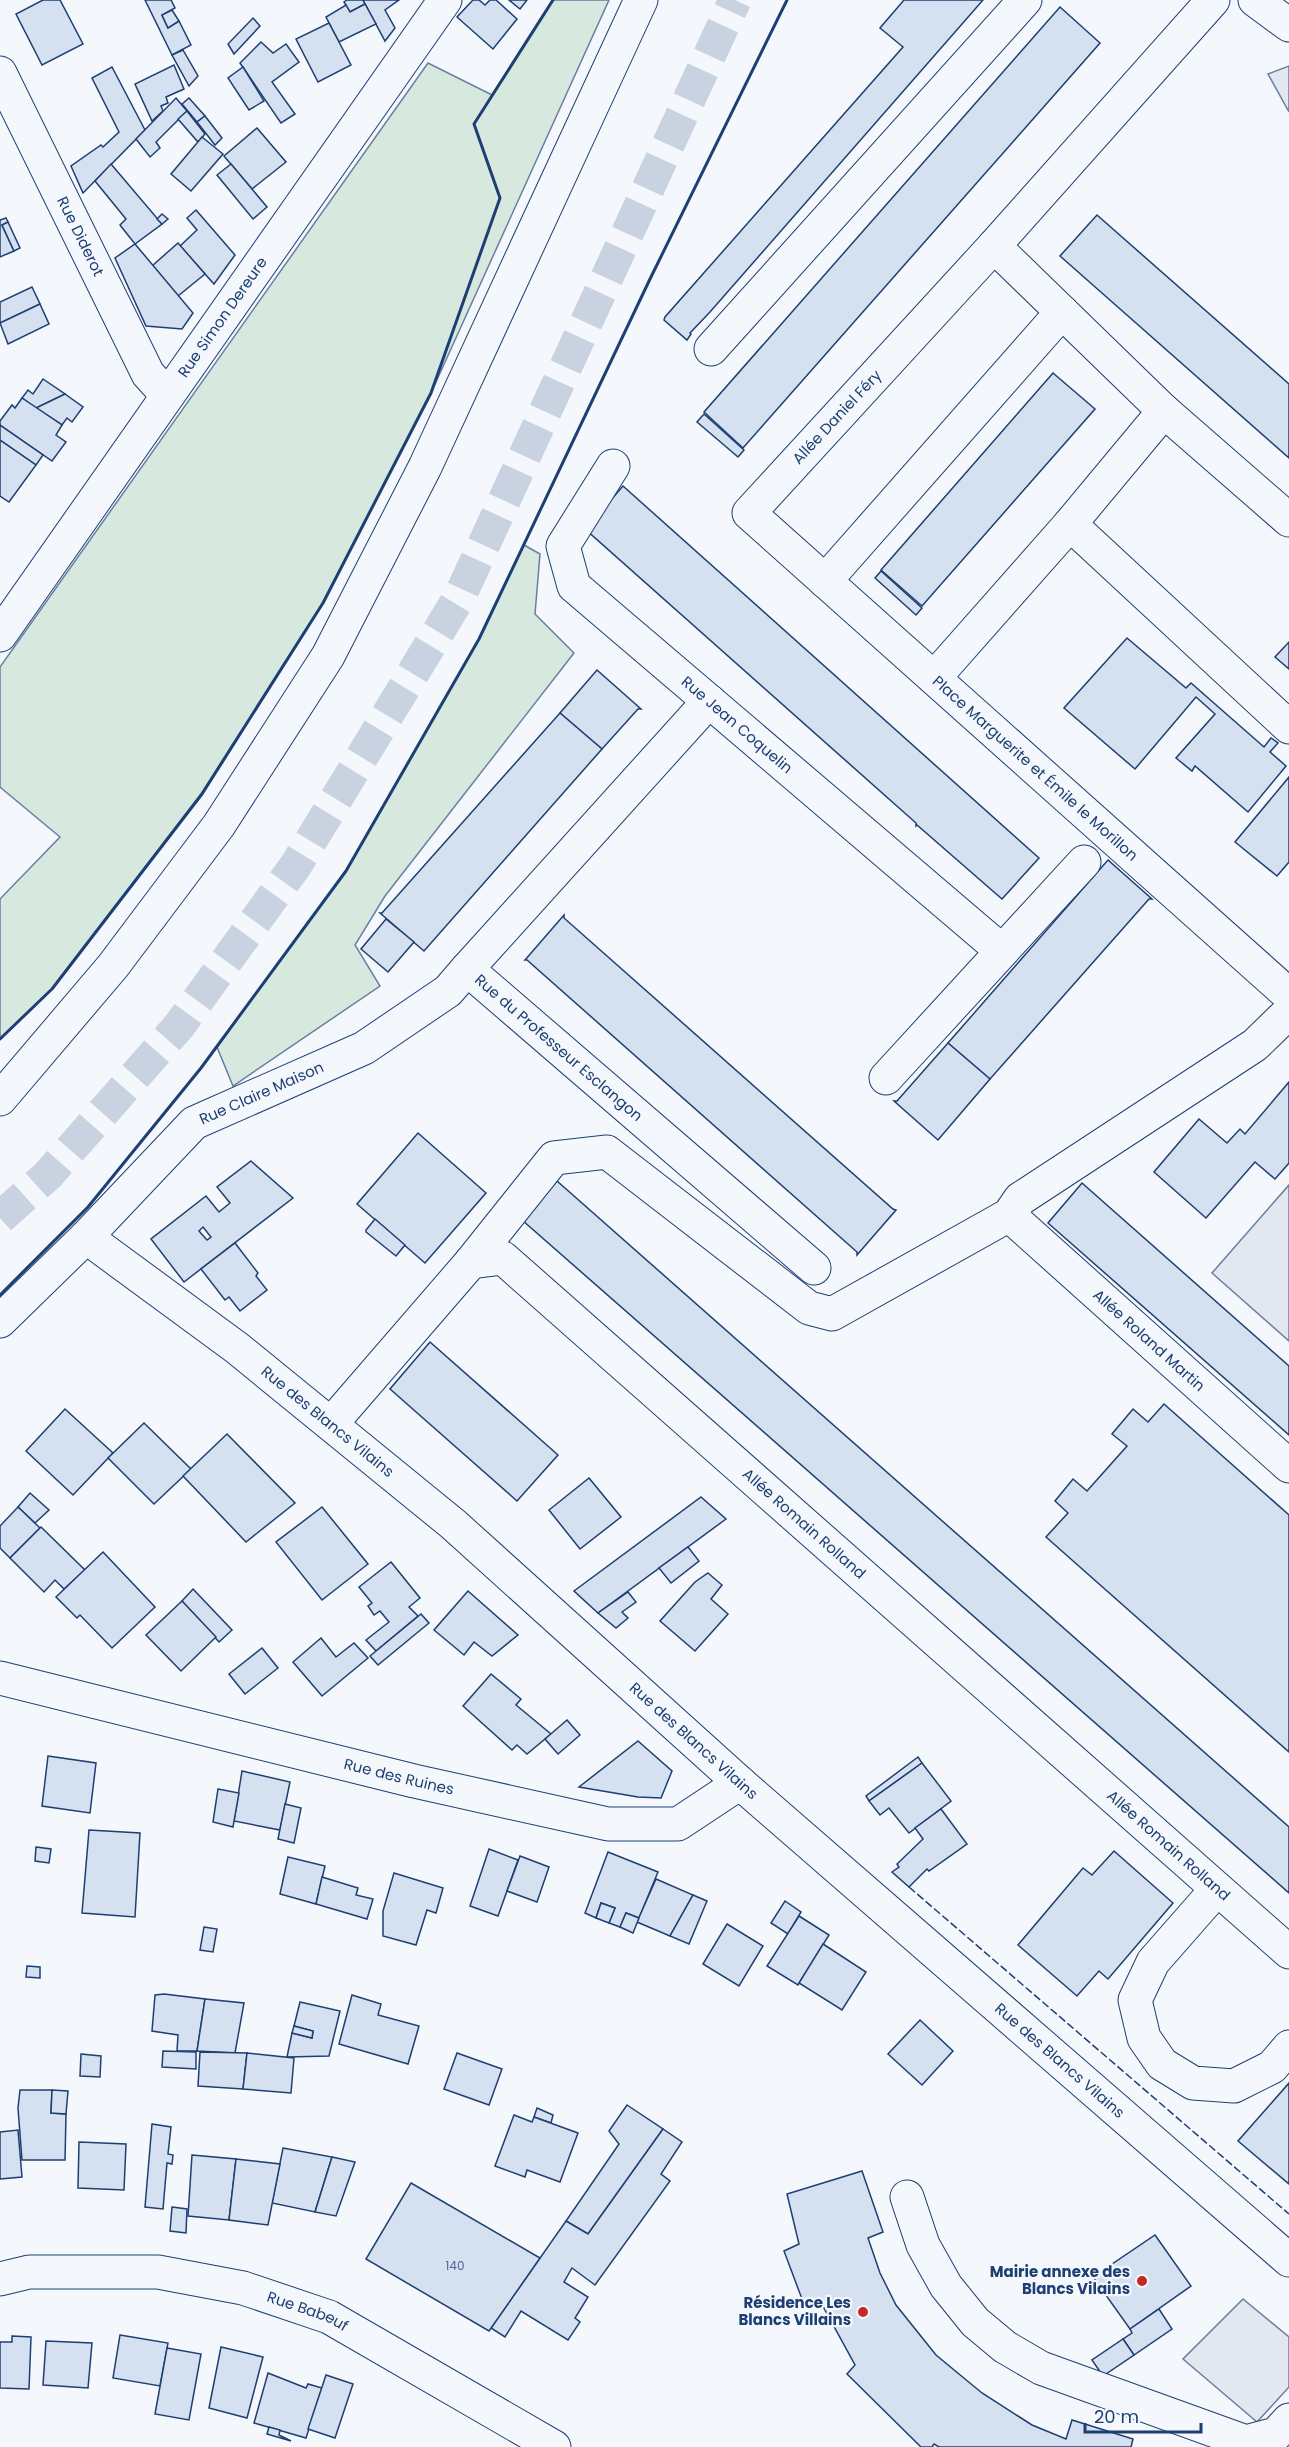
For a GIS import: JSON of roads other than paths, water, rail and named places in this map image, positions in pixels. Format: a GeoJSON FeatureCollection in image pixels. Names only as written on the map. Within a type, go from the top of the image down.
{"type":"FeatureCollection","features":[{"type":"Feature","properties":{"kind":"main road","name":"Rue Simon Dereure"},"geometry":{"type":"LineString","coordinates":[[0,635],[445,0]]}},
{"type":"Feature","properties":{"kind":"main road"},"geometry":{"type":"LineString","coordinates":[[0,1099],[113,966],[212,834],[328,656],[425,467],[641,0]]}},
{"type":"Feature","properties":{"kind":"main road"},"geometry":{"type":"LineString","coordinates":[[711,349],[1025,0]]}},
{"type":"Feature","properties":{"kind":"main road","name":"Allée Daniel Féry"},"geometry":{"type":"LineString","coordinates":[[934,678],[749,513],[994,246],[1213,0]]}},
{"type":"Feature","properties":{"kind":"main road"},"geometry":{"type":"LineString","coordinates":[[1255,0],[1289,26]]}},
{"type":"Feature","properties":{"kind":"main road","name":"Rue Diderot"},"geometry":{"type":"LineString","coordinates":[[0,73],[148,374],[167,395]]}},
{"type":"Feature","properties":{"kind":"main road"},"geometry":{"type":"LineString","coordinates":[[994,246],[1164,411],[1289,520]]}},
{"type":"Feature","properties":{"kind":"main road"},"geometry":{"type":"LineString","coordinates":[[825,581],[1062,312]]}},
{"type":"Feature","properties":{"kind":"main road","name":"Place Marguerite et Émile le Morillon"},"geometry":{"type":"LineString","coordinates":[[1164,411],[1070,524],[934,678],[1289,994]]}},
{"type":"Feature","properties":{"kind":"main road","name":"Rue Jean Coquelin"},"geometry":{"type":"LineString","coordinates":[[613,466],[563,546],[574,586],[1002,951]]}},
{"type":"Feature","properties":{"kind":"main road"},"geometry":{"type":"LineString","coordinates":[[1070,524],[1289,727]]}},
{"type":"Feature","properties":{"kind":"main road","name":"Rue du Professeur Esclangon"},"geometry":{"type":"LineString","coordinates":[[709,701],[467,969],[814,1268]]}},
{"type":"Feature","properties":{"kind":"main road"},"geometry":{"type":"LineString","coordinates":[[886,1078],[1084,861]]}},
{"type":"Feature","properties":{"kind":"main road","name":"Rue Claire Maison"},"geometry":{"type":"LineString","coordinates":[[0,1321],[86,1237],[194,1123],[364,1048],[448,990],[467,969]]}},
{"type":"Feature","properties":{"kind":"main road"},"geometry":{"type":"LineString","coordinates":[[331,1424],[471,1262],[555,1158],[607,1152],[808,1308],[832,1314],[1009,1215],[1020,1199],[1255,1045],[1289,1012]]}},
{"type":"Feature","properties":{"kind":"main road","name":"Allée Roland Martin"},"geometry":{"type":"LineString","coordinates":[[1009,1215],[1289,1466]]}},
{"type":"Feature","properties":{"kind":"main road","name":"Rue des Blancs Vilains"},"geometry":{"type":"LineString","coordinates":[[86,1237],[237,1348],[453,1524],[740,1783],[1289,2260]]}},
{"type":"Feature","properties":{"kind":"main road","name":"Allée Romain Rolland"},"geometry":{"type":"LineString","coordinates":[[471,1262],[503,1258],[1289,1952]]}},
{"type":"Feature","properties":{"kind":"main road","name":"Rue des Ruines"},"geometry":{"type":"LineString","coordinates":[[0,1678],[414,1781],[608,1824],[678,1824],[740,1783]]}},
{"type":"Feature","properties":{"kind":"main road"},"geometry":{"type":"LineString","coordinates":[[1217,1889],[1153,1962],[1135,2000],[1144,2038],[1162,2064],[1193,2083],[1234,2086],[1272,2067],[1289,2047]]}},
{"type":"Feature","properties":{"kind":"main road"},"geometry":{"type":"LineString","coordinates":[[907,2197],[923,2245],[946,2286],[975,2322],[1005,2347],[1041,2368],[1246,2442],[1276,2434],[1289,2420]]}},
{"type":"Feature","properties":{"kind":"main road","name":"Rue Babeuf"},"geometry":{"type":"LineString","coordinates":[[14,2276],[158,2272],[243,2288],[329,2317],[554,2447]]}},
{"type":"Feature","properties":{"kind":"tunnel"},"geometry":{"type":"LineString","coordinates":[[0,1218],[48,1175],[179,1026],[296,865],[460,596],[735,0]]}},
{"type":"Feature","properties":{"kind":"place","name":"Mairie annexe des Blancs Vilains"},"geometry":{"type":"Point","coordinates":[1142,2281]}},
{"type":"Feature","properties":{"kind":"place","name":"Résidence Les Blancs Villains"},"geometry":{"type":"Point","coordinates":[863,2312]}}]}
